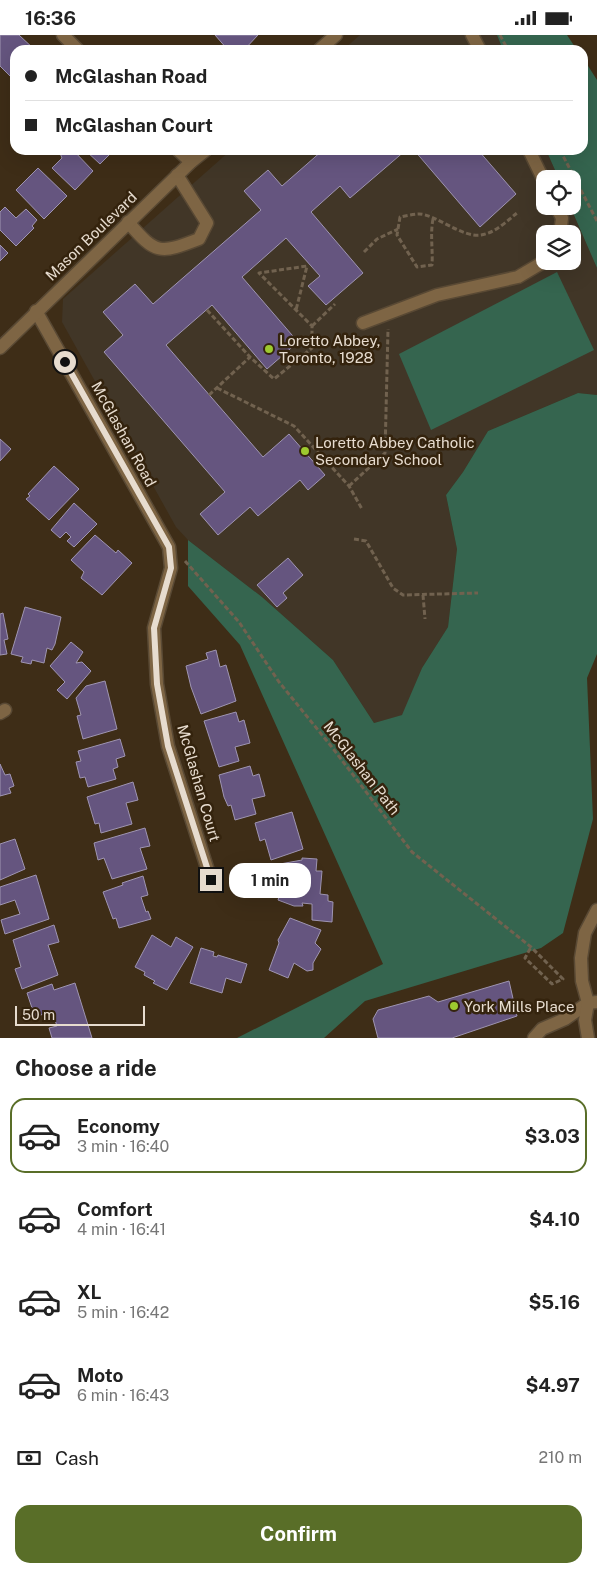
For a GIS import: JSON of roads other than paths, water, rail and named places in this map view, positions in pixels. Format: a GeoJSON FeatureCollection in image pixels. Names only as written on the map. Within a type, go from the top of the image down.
{"type":"FeatureCollection","features":[{"type":"Feature","properties":{"kind":"street"},"geometry":{"type":"LineString","coordinates":[[63,35],[73,45]]}},
{"type":"Feature","properties":{"kind":"street"},"geometry":{"type":"LineString","coordinates":[[325,45],[336,35]]}},
{"type":"Feature","properties":{"kind":"street"},"geometry":{"type":"LineString","coordinates":[[183,155],[190,162]]}},
{"type":"Feature","properties":{"kind":"street","name":"Mason Boulevard"},"geometry":{"type":"LineString","coordinates":[[0,348],[36,311],[199,155]]}},
{"type":"Feature","properties":{"kind":"street"},"geometry":{"type":"LineString","coordinates":[[531,155],[539,170]]}},
{"type":"Feature","properties":{"kind":"street"},"geometry":{"type":"LineString","coordinates":[[128,222],[154,249],[172,249],[199,239],[207,223],[177,175]]}},
{"type":"Feature","properties":{"kind":"street"},"geometry":{"type":"LineString","coordinates":[[363,323],[437,295],[518,277],[536,266]]}},
{"type":"Feature","properties":{"kind":"street","name":"McGlashan Road"},"geometry":{"type":"LineString","coordinates":[[36,311],[169,547]]}},
{"type":"Feature","properties":{"kind":"street","name":"McGlashan Court"},"geometry":{"type":"LineString","coordinates":[[169,547],[171,568],[154,628],[157,684],[168,746],[211,880]]}},
{"type":"Feature","properties":{"kind":"street"},"geometry":{"type":"LineString","coordinates":[[593,1002],[582,981],[581,957],[585,933],[597,911]]}},
{"type":"Feature","properties":{"kind":"street"},"geometry":{"type":"LineString","coordinates":[[534,1038],[542,1029],[566,1019],[593,1002]]}},
{"type":"Feature","properties":{"kind":"street"},"geometry":{"type":"LineString","coordinates":[[588,1038],[585,1020],[593,1002]]}},
{"type":"Feature","properties":{"kind":"place","name":"Loretto Abbey, Toronto, 1928"},"geometry":{"type":"Point","coordinates":[269,349]}},
{"type":"Feature","properties":{"kind":"place","name":"Loretto Abbey Catholic Secondary School"},"geometry":{"type":"Point","coordinates":[305,451]}},
{"type":"Feature","properties":{"kind":"place","name":"York Mills Place"},"geometry":{"type":"Point","coordinates":[454,1006]}}]}
